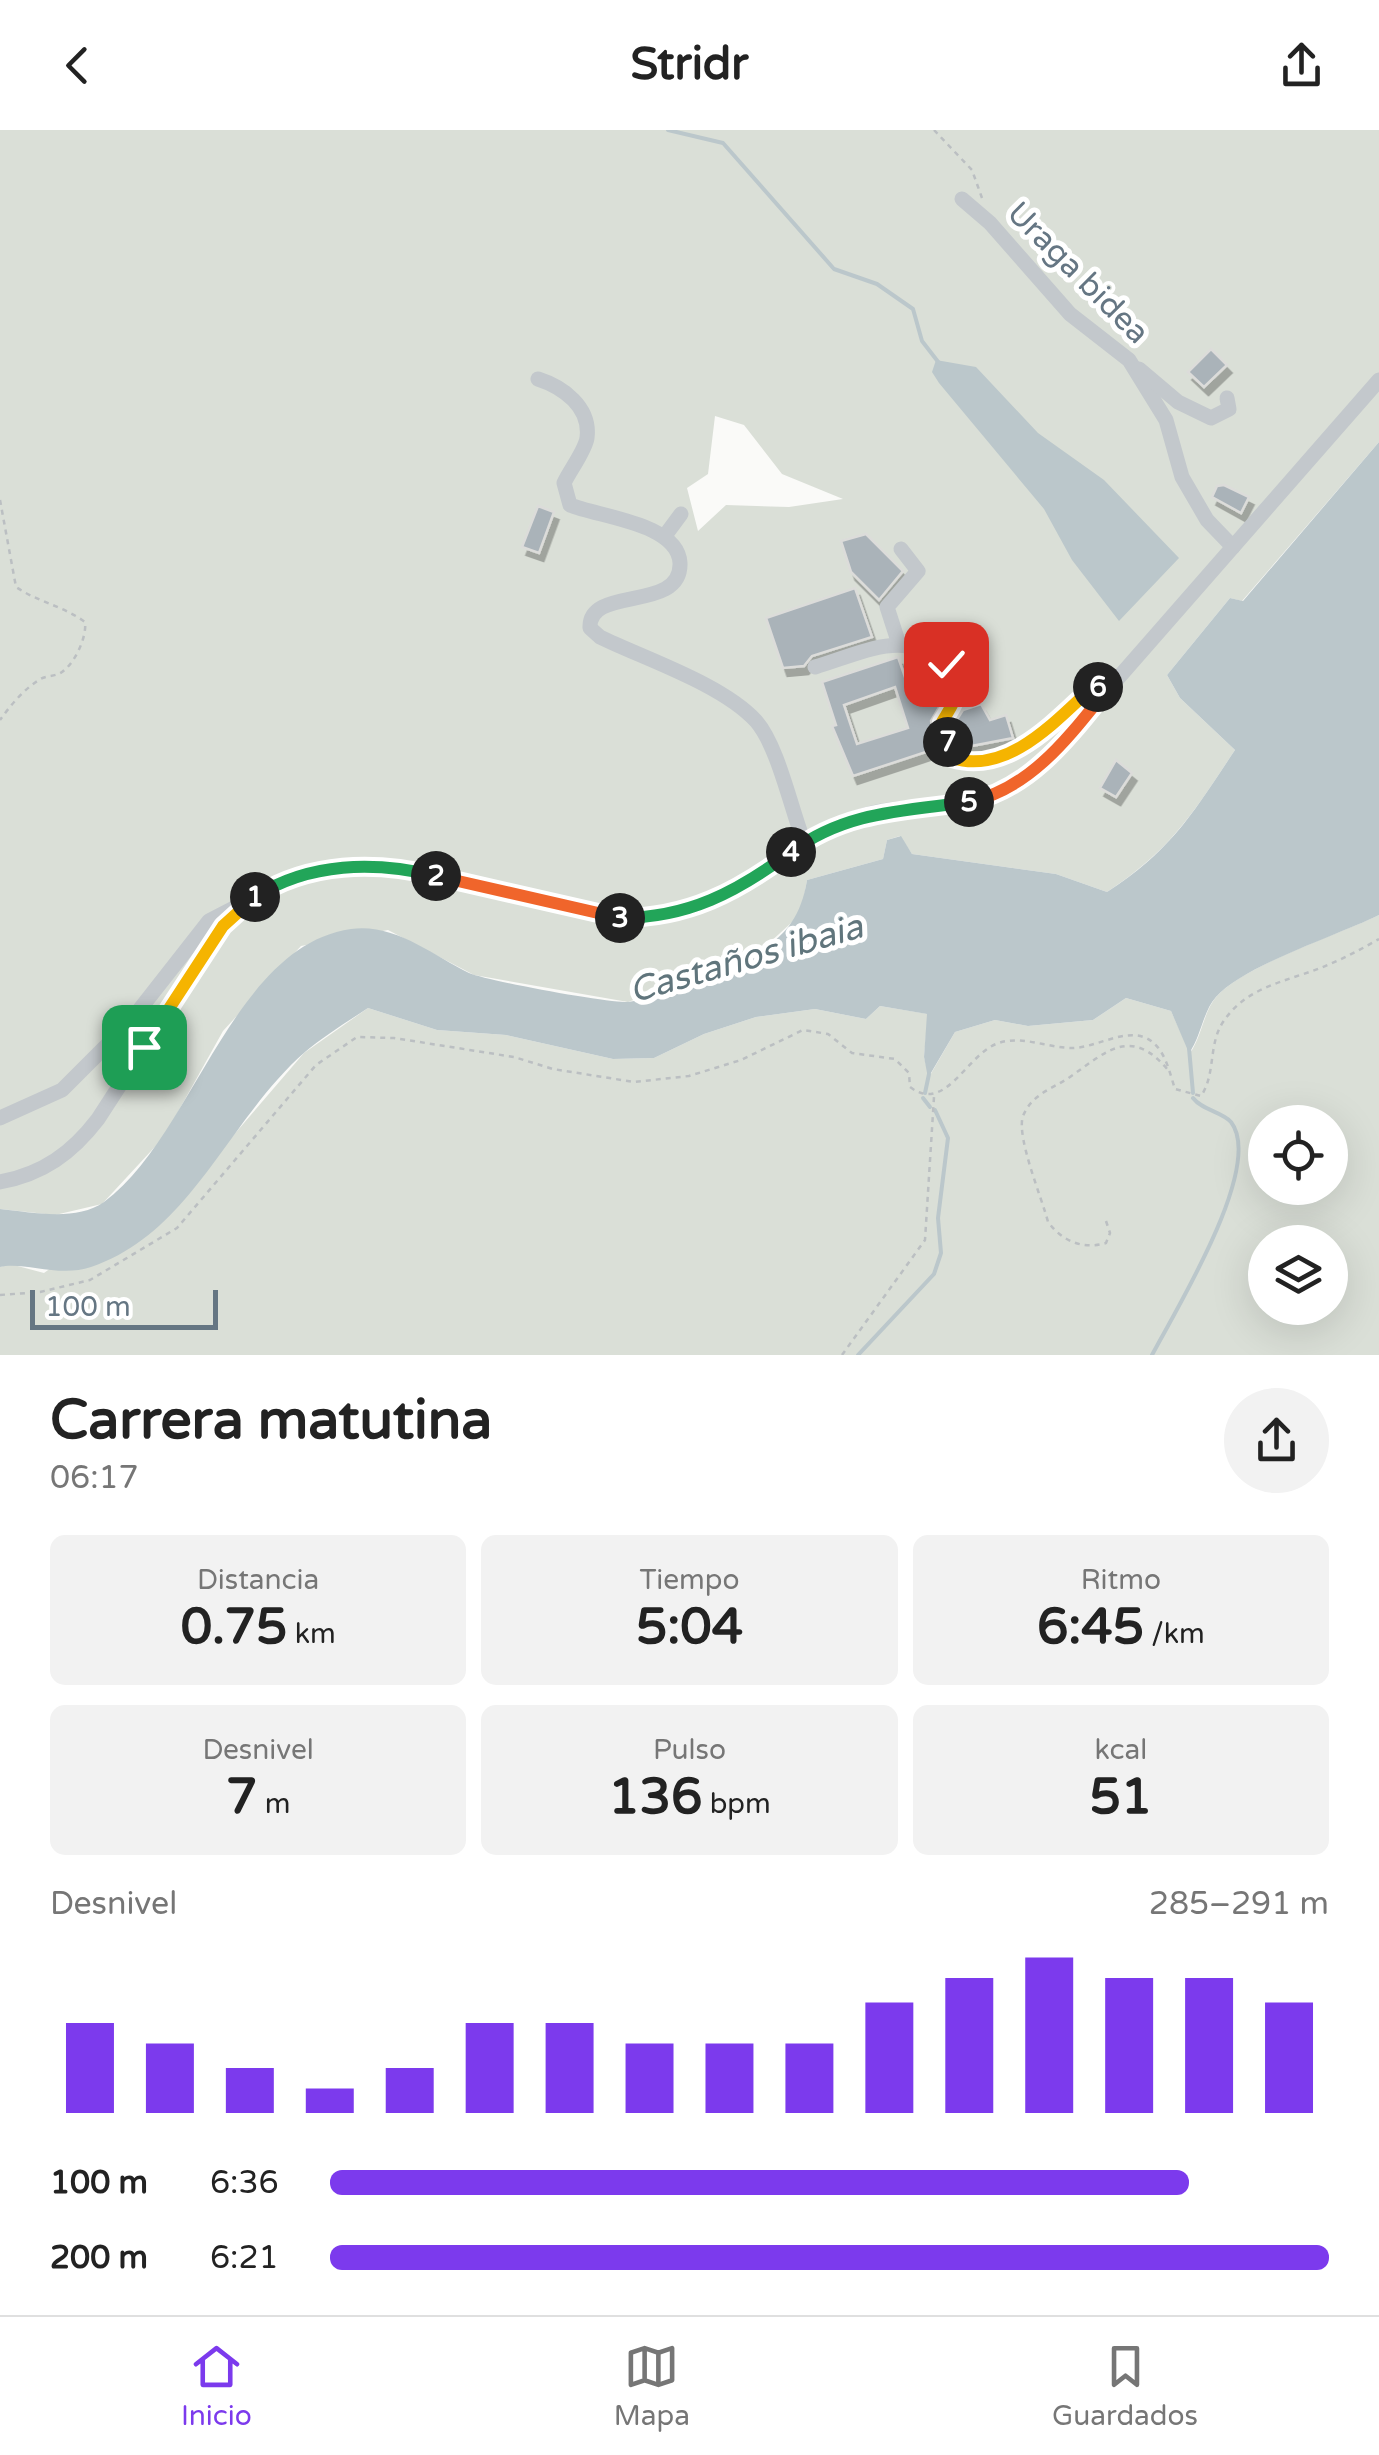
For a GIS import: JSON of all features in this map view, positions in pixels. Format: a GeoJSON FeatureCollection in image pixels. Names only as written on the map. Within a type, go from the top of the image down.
{"type":"FeatureCollection","features":[{"type":"Feature","properties":{"kind":"street","name":"Uraga bidea"},"geometry":{"type":"LineString","coordinates":[[962,199],[990,224],[1070,314],[1128,360],[1166,420],[1182,477],[1207,520],[1233,547]]}},
{"type":"Feature","properties":{"kind":"street"},"geometry":{"type":"LineString","coordinates":[[1128,360],[1196,413],[1218,418],[1228,408],[1228,398]]}},
{"type":"Feature","properties":{"kind":"street"},"geometry":{"type":"LineString","coordinates":[[538,379],[570,392],[583,418],[587,439],[564,483],[570,505],[655,528],[680,562],[676,577],[659,592],[596,608],[590,628],[600,637],[718,693],[755,720],[769,742],[804,842]]}},
{"type":"Feature","properties":{"kind":"street"},"geometry":{"type":"LineString","coordinates":[[0,1118],[62,1090],[129,1023],[208,921],[314,873],[365,866],[419,872],[614,918],[651,918],[712,902],[748,884],[804,842],[872,813],[970,802],[1009,788],[1043,764],[1379,380]]}},
{"type":"Feature","properties":{"kind":"street"},"geometry":{"type":"LineString","coordinates":[[664,537],[681,514]]}},
{"type":"Feature","properties":{"kind":"street"},"geometry":{"type":"LineString","coordinates":[[898,641],[887,607],[918,570],[901,549]]}},
{"type":"Feature","properties":{"kind":"street"},"geometry":{"type":"LineString","coordinates":[[815,667],[898,641],[934,654],[959,683],[959,696],[942,722],[952,758],[962,761],[998,757],[1016,749],[1095,685],[1105,692]]}},
{"type":"Feature","properties":{"kind":"street"},"geometry":{"type":"LineString","coordinates":[[0,1182],[47,1167],[86,1134],[223,926],[246,902]]}},
{"type":"Feature","properties":{"kind":"path"},"geometry":{"type":"LineString","coordinates":[[934,130],[972,170],[990,224]]}},
{"type":"Feature","properties":{"kind":"path"},"geometry":{"type":"LineString","coordinates":[[0,500],[16,587],[39,602],[70,608],[85,622],[86,632],[72,662],[60,674],[43,676],[22,693],[0,720]]}},
{"type":"Feature","properties":{"kind":"path"},"geometry":{"type":"LineString","coordinates":[[0,1295],[40,1292],[90,1280],[177,1228],[290,1092],[316,1065],[357,1037],[394,1038],[514,1057],[553,1069],[634,1082],[690,1076],[741,1060],[804,1030],[828,1034],[852,1052],[895,1060],[909,1072],[910,1087],[922,1096],[934,1096],[998,1043],[1027,1041],[1072,1048],[1132,1033],[1148,1038],[1162,1050],[1175,1089],[1200,1096],[1208,1085],[1213,1043],[1238,1004],[1261,988],[1328,965],[1379,939]]}},
{"type":"Feature","properties":{"kind":"path"},"geometry":{"type":"LineString","coordinates":[[1106,1221],[1110,1233],[1106,1243],[1094,1246],[1076,1244],[1056,1232],[1048,1222],[1021,1134],[1023,1118],[1043,1091],[1110,1048],[1128,1046],[1153,1052],[1169,1072]]}},
{"type":"Feature","properties":{"kind":"path"},"geometry":{"type":"LineString","coordinates":[[842,1355],[925,1240],[934,1096]]}},
{"type":"Feature","properties":{"kind":"shaded area"},"geometry":{"type":"Polygon","coordinates":[[[0,130],[1379,130],[1379,442],[1242,601],[1230,598],[1167,675],[1180,698],[1235,750],[1180,829],[1149,861],[1107,892],[1056,874],[912,854],[900,836],[887,840],[883,859],[807,880],[801,914],[757,954],[628,1002],[474,975],[388,930],[301,946],[223,1031],[164,1137],[102,1204],[55,1215],[0,1209],[0,130]],[[715,416],[708,474],[687,488],[698,531],[726,505],[789,507],[843,499],[782,474],[744,425],[715,416]]]}},
{"type":"Feature","properties":{"kind":"shaded area"},"geometry":{"type":"Polygon","coordinates":[[[1379,915],[1379,1355],[0,1355],[0,1267],[10,1264],[44,1273],[232,1137],[304,1053],[368,1008],[437,1030],[506,1035],[613,1059],[654,1058],[704,1034],[756,1017],[815,1009],[866,1019],[880,1006],[928,1014],[924,1057],[929,1077],[955,1032],[995,1020],[1028,1026],[1093,1020],[1126,998],[1171,1011],[1190,1053],[1217,996],[1270,962],[1379,915]]]}},
{"type":"Feature","properties":{"kind":"water"},"geometry":{"type":"Polygon","coordinates":[[[936,360],[976,367],[1038,433],[1104,480],[1179,558],[1119,621],[1072,560],[1044,509],[939,383],[932,372],[936,360]]]}},
{"type":"Feature","properties":{"kind":"water","name":"Castaños ibaia"},"geometry":{"type":"Polygon","coordinates":[[[1379,442],[1379,915],[1269,963],[1230,985],[1212,1003],[1189,1053],[1171,1011],[1126,998],[1093,1020],[1028,1026],[995,1020],[955,1032],[928,1078],[924,1057],[927,1014],[880,1006],[866,1019],[815,1009],[756,1017],[704,1034],[654,1058],[613,1059],[506,1035],[437,1030],[368,1008],[312,1046],[278,1079],[183,1202],[126,1251],[79,1270],[0,1267],[0,1209],[67,1214],[104,1202],[135,1172],[244,1006],[275,970],[310,943],[351,929],[367,928],[398,936],[480,977],[625,1002],[661,993],[769,945],[790,925],[807,880],[883,859],[887,840],[901,836],[912,854],[1056,874],[1107,892],[1165,845],[1235,750],[1180,698],[1167,675],[1230,598],[1243,601],[1379,442]]]}},
{"type":"Feature","properties":{"kind":"building"},"geometry":{"type":"Polygon","coordinates":[[[1211,349],[1227,365],[1204,387],[1188,372],[1211,349]]]}},
{"type":"Feature","properties":{"kind":"building"},"geometry":{"type":"Polygon","coordinates":[[[1224,485],[1249,497],[1241,513],[1212,497],[1217,486],[1224,485]]]}},
{"type":"Feature","properties":{"kind":"building"},"geometry":{"type":"Polygon","coordinates":[[[538,506],[554,512],[539,553],[522,547],[538,506]]]}},
{"type":"Feature","properties":{"kind":"building"},"geometry":{"type":"Polygon","coordinates":[[[866,534],[903,571],[879,600],[851,572],[841,541],[866,534]]]}},
{"type":"Feature","properties":{"kind":"building"},"geometry":{"type":"Polygon","coordinates":[[[855,588],[872,637],[812,656],[804,666],[783,668],[766,618],[855,588]]]}},
{"type":"Feature","properties":{"kind":"building"},"geometry":{"type":"Polygon","coordinates":[[[898,657],[907,683],[936,673],[948,692],[931,721],[938,748],[853,776],[832,726],[836,725],[822,682],[898,657]],[[895,687],[844,705],[857,744],[908,728],[895,687]]]}},
{"type":"Feature","properties":{"kind":"building"},"geometry":{"type":"Polygon","coordinates":[[[981,704],[990,720],[1006,715],[1013,738],[961,748],[954,724],[963,710],[981,704]]]}},
{"type":"Feature","properties":{"kind":"building"},"geometry":{"type":"Polygon","coordinates":[[[1116,760],[1132,773],[1116,797],[1100,788],[1116,760]]]}},
{"type":"Feature","properties":{"kind":"waterway"},"geometry":{"type":"LineString","coordinates":[[668,130],[723,143],[834,269],[877,284],[913,309],[922,341],[939,363]]}},
{"type":"Feature","properties":{"kind":"waterway"},"geometry":{"type":"LineString","coordinates":[[1189,1048],[1193,1093]]}},
{"type":"Feature","properties":{"kind":"waterway"},"geometry":{"type":"LineString","coordinates":[[925,1093],[929,1074]]}},
{"type":"Feature","properties":{"kind":"waterway"},"geometry":{"type":"LineString","coordinates":[[923,1098],[930,1107]]}},
{"type":"Feature","properties":{"kind":"waterway"},"geometry":{"type":"LineString","coordinates":[[1152,1355],[1213,1238],[1236,1171],[1238,1143],[1231,1122],[1193,1098]]}},
{"type":"Feature","properties":{"kind":"waterway"},"geometry":{"type":"LineString","coordinates":[[858,1355],[934,1274],[941,1253],[938,1218],[948,1138],[935,1110]]}},
{"type":"Feature","properties":{"kind":"route"},"geometry":{"type":"LineString","coordinates":[[144,1047],[223,926],[246,902],[284,882],[331,869],[400,868],[614,918],[651,918],[684,912],[748,884],[804,842],[858,818],[903,807],[970,802],[1009,788],[1043,764],[1105,692],[1095,685],[1032,740],[1016,749],[998,757],[962,761],[952,758],[942,722],[959,696],[959,683],[946,664]]}}]}
